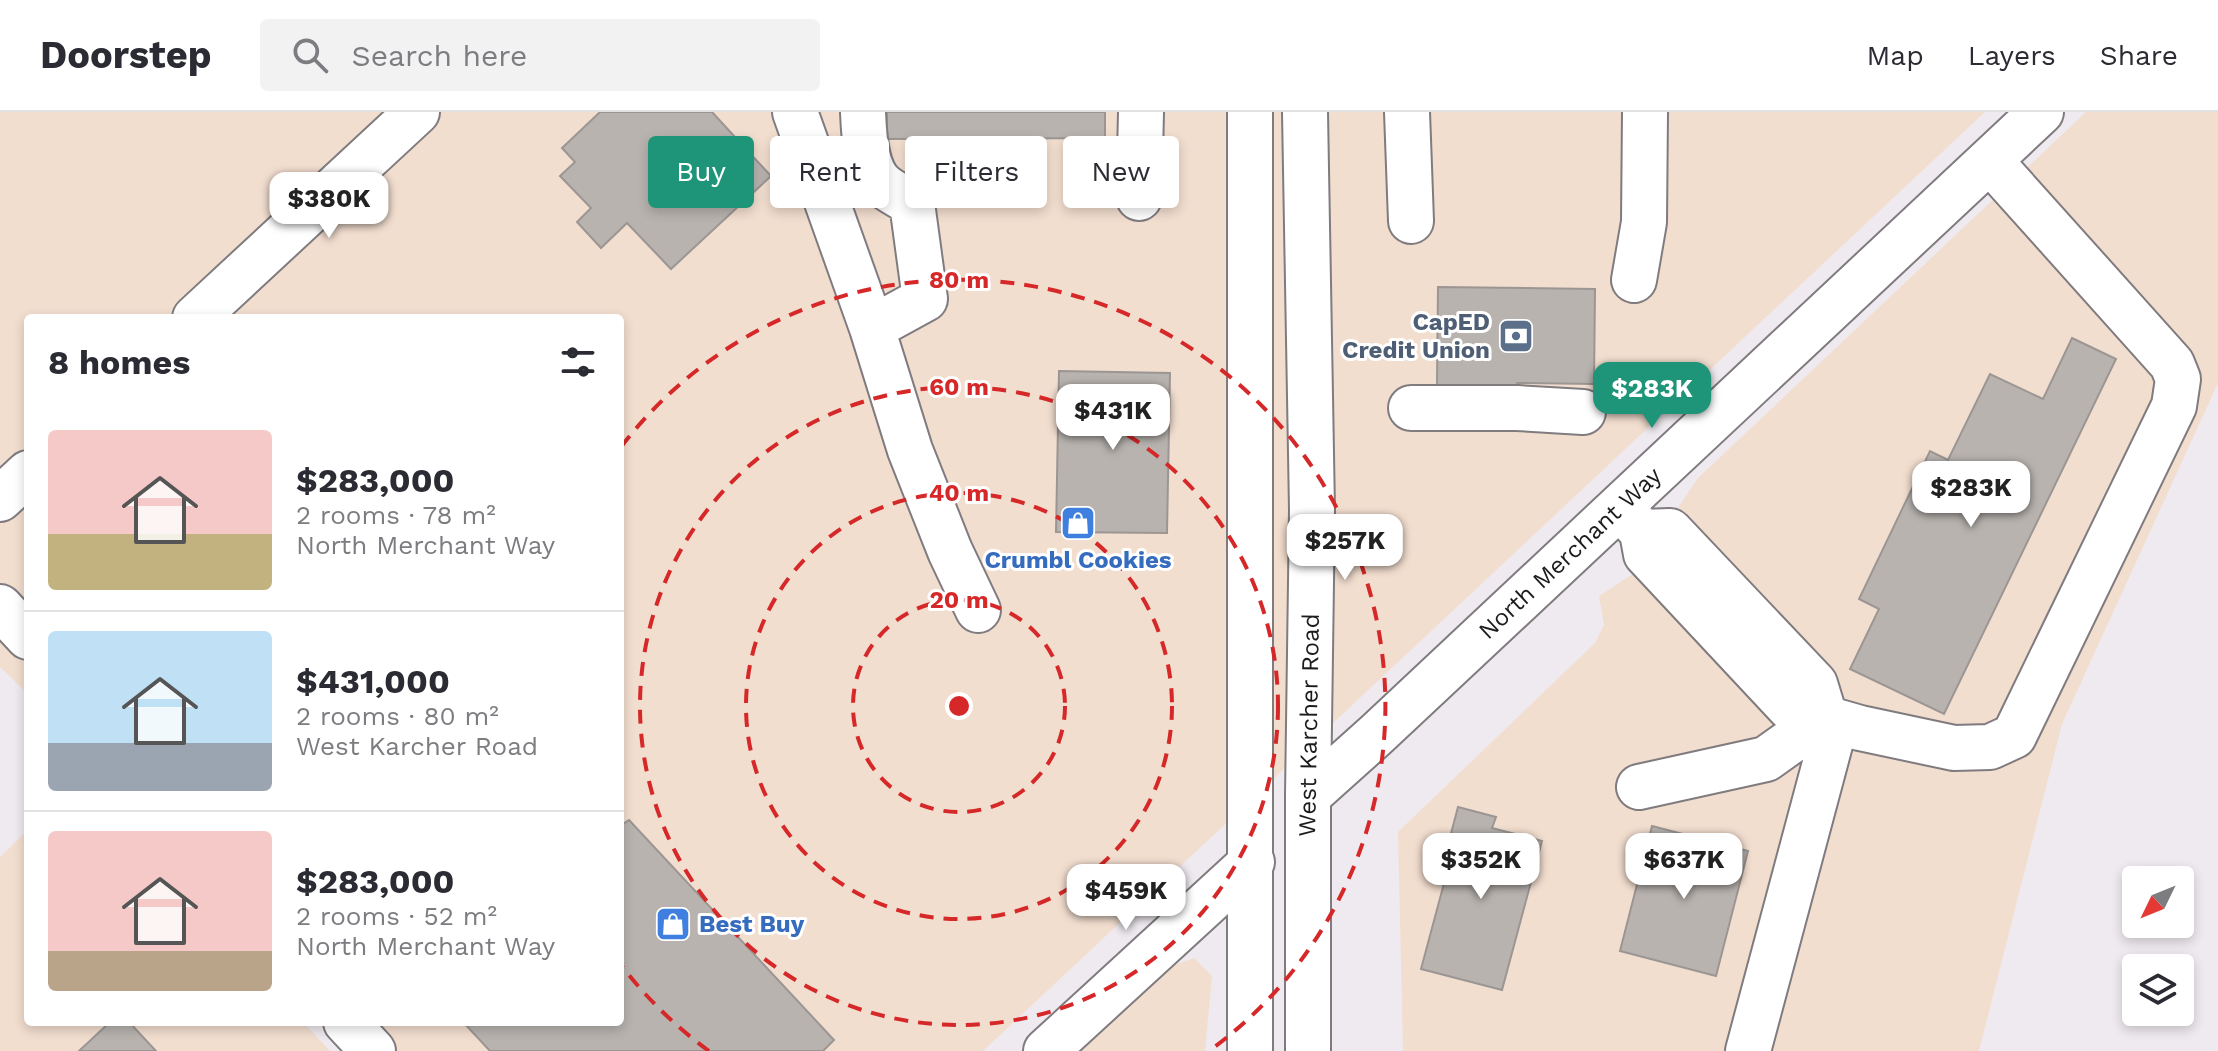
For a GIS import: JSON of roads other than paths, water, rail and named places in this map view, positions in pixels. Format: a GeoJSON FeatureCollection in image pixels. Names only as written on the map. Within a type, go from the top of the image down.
{"type":"FeatureCollection","features":[{"type":"Feature","properties":{"kind":"main road"},"geometry":{"type":"LineString","coordinates":[[199,314],[417,112]]}},
{"type":"Feature","properties":{"kind":"main road"},"geometry":{"type":"LineString","coordinates":[[795,112],[872,328],[910,450],[950,551],[978,610]]}},
{"type":"Feature","properties":{"kind":"main road"},"geometry":{"type":"LineString","coordinates":[[863,112],[871,167],[882,184],[912,203],[925,299],[872,328]]}},
{"type":"Feature","properties":{"kind":"main road"},"geometry":{"type":"LineString","coordinates":[[1140,136],[1141,112]]}},
{"type":"Feature","properties":{"kind":"main road"},"geometry":{"type":"LineString","coordinates":[[1250,112],[1250,1051]]}},
{"type":"Feature","properties":{"kind":"main road","name":"West Karcher Road"},"geometry":{"type":"LineString","coordinates":[[1305,112],[1312,510],[1308,1051]]}},
{"type":"Feature","properties":{"kind":"main road"},"geometry":{"type":"LineString","coordinates":[[1407,112],[1411,221]]}},
{"type":"Feature","properties":{"kind":"main road"},"geometry":{"type":"LineString","coordinates":[[1634,280],[1644,222],[1645,112]]}},
{"type":"Feature","properties":{"kind":"main road","name":"North Merchant Way"},"geometry":{"type":"LineString","coordinates":[[1308,796],[1631,519],[2041,112]]}},
{"type":"Feature","properties":{"kind":"main road"},"geometry":{"type":"LineString","coordinates":[[1631,519],[1646,554],[1790,708],[1954,748],[1990,747],[2014,736],[2153,449],[2178,391],[2178,379],[2172,364],[1990,161]]}},
{"type":"Feature","properties":{"kind":"main road"},"geometry":{"type":"LineString","coordinates":[[1411,408],[1517,408],[1583,412]]}},
{"type":"Feature","properties":{"kind":"main road"},"geometry":{"type":"LineString","coordinates":[[0,499],[24,477]]}},
{"type":"Feature","properties":{"kind":"main road"},"geometry":{"type":"LineString","coordinates":[[1250,509],[1272,525],[1279,537],[1282,750],[1289,769],[1308,796]]}},
{"type":"Feature","properties":{"kind":"main road"},"geometry":{"type":"LineString","coordinates":[[0,607],[24,633]]}},
{"type":"Feature","properties":{"kind":"main road"},"geometry":{"type":"LineString","coordinates":[[1639,787],[1766,759],[1831,720]]}},
{"type":"Feature","properties":{"kind":"main road"},"geometry":{"type":"LineString","coordinates":[[1748,1051],[1831,720]]}},
{"type":"Feature","properties":{"kind":"main road"},"geometry":{"type":"LineString","coordinates":[[1046,1051],[1252,862]]}},
{"type":"Feature","properties":{"kind":"main road"},"geometry":{"type":"LineString","coordinates":[[350,1026],[373,1051]]}},
{"type":"Feature","properties":{"kind":"place","name":"CapED Credit Union"},"geometry":{"type":"Point","coordinates":[1516,336]}},
{"type":"Feature","properties":{"kind":"place","name":"Crumbl Cookies"},"geometry":{"type":"Point","coordinates":[1078,523]}},
{"type":"Feature","properties":{"kind":"place","name":"Best Buy"},"geometry":{"type":"Point","coordinates":[673,924]}}]}
